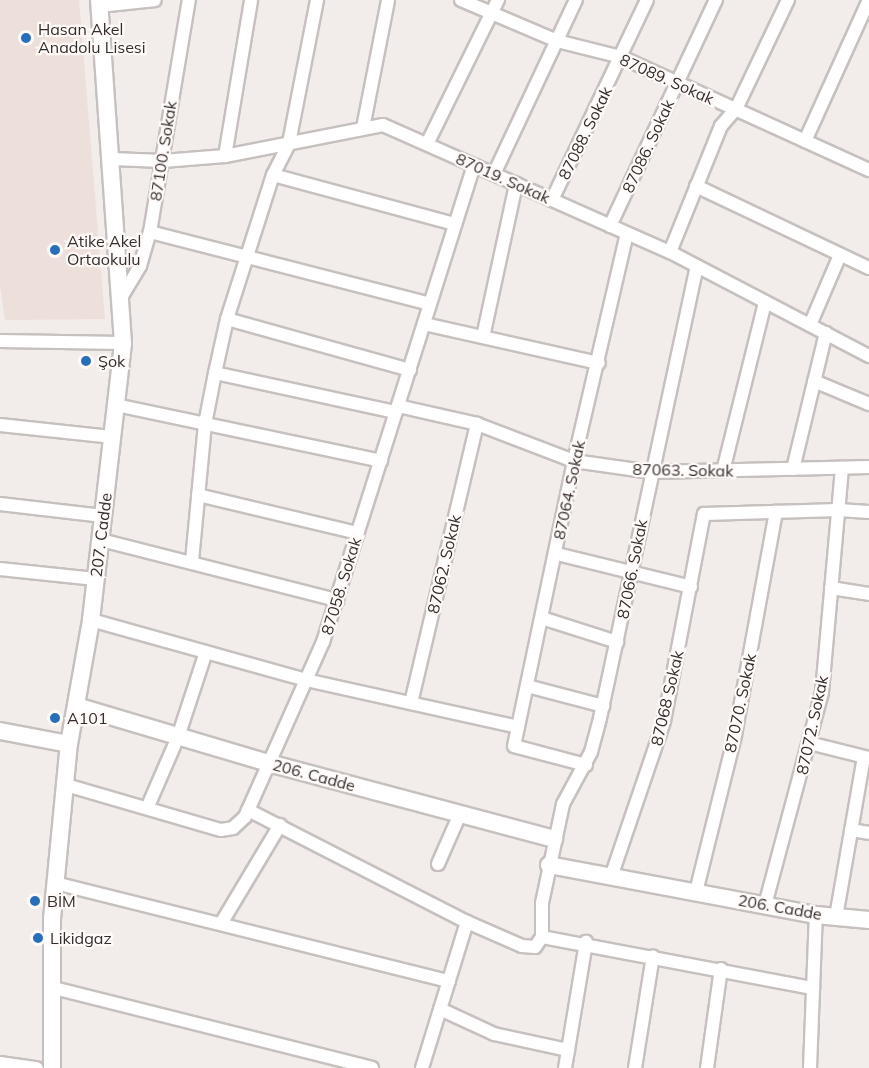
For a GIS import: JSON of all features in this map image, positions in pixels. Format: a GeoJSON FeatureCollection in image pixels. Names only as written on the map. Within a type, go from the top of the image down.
{"type":"FeatureCollection","features":[{"type":"Feature","properties":{"kind":"street"},"geometry":{"type":"LineString","coordinates":[[99,3],[154,0]]}},
{"type":"Feature","properties":{"kind":"street","name":"87100. Sokak"},"geometry":{"type":"LineString","coordinates":[[122,297],[140,266],[150,232],[189,0]]}},
{"type":"Feature","properties":{"kind":"street"},"geometry":{"type":"LineString","coordinates":[[225,156],[251,0]]}},
{"type":"Feature","properties":{"kind":"street"},"geometry":{"type":"LineString","coordinates":[[192,561],[205,424],[227,319],[273,175],[289,143],[317,0]]}},
{"type":"Feature","properties":{"kind":"street"},"geometry":{"type":"LineString","coordinates":[[363,128],[388,0]]}},
{"type":"Feature","properties":{"kind":"street","name":"87089. Sokak"},"geometry":{"type":"LineString","coordinates":[[461,0],[490,16],[557,41],[621,57],[869,170]]}},
{"type":"Feature","properties":{"kind":"street"},"geometry":{"type":"LineString","coordinates":[[427,144],[498,0]]}},
{"type":"Feature","properties":{"kind":"street"},"geometry":{"type":"LineString","coordinates":[[494,174],[576,0]]}},
{"type":"Feature","properties":{"kind":"street","name":"87088. Sokak"},"geometry":{"type":"LineString","coordinates":[[552,200],[647,0]]}},
{"type":"Feature","properties":{"kind":"street","name":"87086. Sokak"},"geometry":{"type":"LineString","coordinates":[[610,226],[716,0]]}},
{"type":"Feature","properties":{"kind":"street"},"geometry":{"type":"LineString","coordinates":[[670,252],[721,126],[736,110],[788,0]]}},
{"type":"Feature","properties":{"kind":"street"},"geometry":{"type":"LineString","coordinates":[[805,141],[869,0]]}},
{"type":"Feature","properties":{"kind":"street","name":"207. Cadde"},"geometry":{"type":"LineString","coordinates":[[52,1068],[50,987],[55,883],[69,744],[91,620],[123,343],[122,297],[99,3]]}},
{"type":"Feature","properties":{"kind":"street","name":"87019. Sokak"},"geometry":{"type":"LineString","coordinates":[[112,159],[163,161],[225,156],[383,125],[670,252],[869,356]]}},
{"type":"Feature","properties":{"kind":"street","name":"87058. Sokak"},"geometry":{"type":"LineString","coordinates":[[66,785],[148,806],[221,830],[233,828],[248,810],[306,680],[337,600],[474,165]]}},
{"type":"Feature","properties":{"kind":"street"},"geometry":{"type":"LineString","coordinates":[[273,175],[455,225]]}},
{"type":"Feature","properties":{"kind":"street"},"geometry":{"type":"LineString","coordinates":[[483,337],[516,184]]}},
{"type":"Feature","properties":{"kind":"street"},"geometry":{"type":"LineString","coordinates":[[696,186],[869,268]]}},
{"type":"Feature","properties":{"kind":"street"},"geometry":{"type":"LineString","coordinates":[[150,232],[249,255],[430,304]]}},
{"type":"Feature","properties":{"kind":"street","name":"87064. Sokak"},"geometry":{"type":"LineString","coordinates":[[586,765],[514,746],[574,461],[599,363],[627,234]]}},
{"type":"Feature","properties":{"kind":"street"},"geometry":{"type":"LineString","coordinates":[[810,325],[840,255]]}},
{"type":"Feature","properties":{"kind":"street","name":"87066. Sokak"},"geometry":{"type":"LineString","coordinates":[[542,937],[542,903],[554,839],[564,804],[586,765],[603,706],[632,574],[651,472],[697,266]]}},
{"type":"Feature","properties":{"kind":"street"},"geometry":{"type":"LineString","coordinates":[[723,471],[765,302]]}},
{"type":"Feature","properties":{"kind":"street"},"geometry":{"type":"LineString","coordinates":[[227,319],[410,370]]}},
{"type":"Feature","properties":{"kind":"street"},"geometry":{"type":"LineString","coordinates":[[424,324],[599,363]]}},
{"type":"Feature","properties":{"kind":"street"},"geometry":{"type":"LineString","coordinates":[[793,469],[826,333]]}},
{"type":"Feature","properties":{"kind":"street"},"geometry":{"type":"LineString","coordinates":[[0,341],[123,343]]}},
{"type":"Feature","properties":{"kind":"street","name":"87063. Sokak"},"geometry":{"type":"LineString","coordinates":[[215,373],[477,424],[574,461],[651,472],[869,467]]}},
{"type":"Feature","properties":{"kind":"street"},"geometry":{"type":"LineString","coordinates":[[814,381],[869,404]]}},
{"type":"Feature","properties":{"kind":"street"},"geometry":{"type":"LineString","coordinates":[[116,405],[381,461]]}},
{"type":"Feature","properties":{"kind":"street","name":"87062. Sokak"},"geometry":{"type":"LineString","coordinates":[[411,703],[477,424]]}},
{"type":"Feature","properties":{"kind":"street"},"geometry":{"type":"LineString","coordinates":[[0,425],[113,437]]}},
{"type":"Feature","properties":{"kind":"street","name":"87072. Sokak"},"geometry":{"type":"LineString","coordinates":[[765,905],[822,692],[842,468]]}},
{"type":"Feature","properties":{"kind":"street"},"geometry":{"type":"LineString","coordinates":[[198,495],[358,533]]}},
{"type":"Feature","properties":{"kind":"street"},"geometry":{"type":"LineString","coordinates":[[0,504],[103,516]]}},
{"type":"Feature","properties":{"kind":"street"},"geometry":{"type":"LineString","coordinates":[[776,512],[838,510],[869,512]]}},
{"type":"Feature","properties":{"kind":"street","name":"87068 Sokak"},"geometry":{"type":"LineString","coordinates":[[612,877],[664,722],[704,514],[776,512]]}},
{"type":"Feature","properties":{"kind":"street","name":"87070. Sokak"},"geometry":{"type":"LineString","coordinates":[[696,892],[735,735],[776,512]]}},
{"type":"Feature","properties":{"kind":"street"},"geometry":{"type":"LineString","coordinates":[[101,540],[192,561],[337,600]]}},
{"type":"Feature","properties":{"kind":"street"},"geometry":{"type":"LineString","coordinates":[[556,554],[691,587]]}},
{"type":"Feature","properties":{"kind":"street"},"geometry":{"type":"LineString","coordinates":[[0,569],[95,579]]}},
{"type":"Feature","properties":{"kind":"street"},"geometry":{"type":"LineString","coordinates":[[831,588],[869,594]]}},
{"type":"Feature","properties":{"kind":"street"},"geometry":{"type":"LineString","coordinates":[[542,618],[617,642]]}},
{"type":"Feature","properties":{"kind":"street"},"geometry":{"type":"LineString","coordinates":[[91,620],[306,680],[518,727]]}},
{"type":"Feature","properties":{"kind":"street"},"geometry":{"type":"LineString","coordinates":[[148,806],[178,737],[206,652]]}},
{"type":"Feature","properties":{"kind":"street"},"geometry":{"type":"LineString","coordinates":[[527,686],[603,706]]}},
{"type":"Feature","properties":{"kind":"street","name":"206. Cadde"},"geometry":{"type":"LineString","coordinates":[[76,706],[269,763],[554,839]]}},
{"type":"Feature","properties":{"kind":"street"},"geometry":{"type":"LineString","coordinates":[[0,731],[69,744]]}},
{"type":"Feature","properties":{"kind":"street"},"geometry":{"type":"LineString","coordinates":[[809,743],[867,757],[836,917]]}},
{"type":"Feature","properties":{"kind":"street"},"geometry":{"type":"LineString","coordinates":[[248,810],[467,922],[522,946],[535,947],[542,937],[586,942],[813,988]]}},
{"type":"Feature","properties":{"kind":"street"},"geometry":{"type":"LineString","coordinates":[[438,864],[460,814]]}},
{"type":"Feature","properties":{"kind":"street"},"geometry":{"type":"LineString","coordinates":[[222,922],[280,825]]}},
{"type":"Feature","properties":{"kind":"street"},"geometry":{"type":"LineString","coordinates":[[851,831],[869,833]]}},
{"type":"Feature","properties":{"kind":"street","name":"206. Cadde"},"geometry":{"type":"LineString","coordinates":[[549,865],[816,915],[869,920]]}},
{"type":"Feature","properties":{"kind":"street"},"geometry":{"type":"LineString","coordinates":[[55,883],[222,922],[449,981]]}},
{"type":"Feature","properties":{"kind":"street"},"geometry":{"type":"LineString","coordinates":[[810,1068],[816,915]]}},
{"type":"Feature","properties":{"kind":"street"},"geometry":{"type":"LineString","coordinates":[[422,1068],[467,922]]}},
{"type":"Feature","properties":{"kind":"street"},"geometry":{"type":"LineString","coordinates":[[565,1068],[586,942]]}},
{"type":"Feature","properties":{"kind":"street"},"geometry":{"type":"LineString","coordinates":[[635,1068],[653,956]]}},
{"type":"Feature","properties":{"kind":"street"},"geometry":{"type":"LineString","coordinates":[[707,1068],[721,969]]}},
{"type":"Feature","properties":{"kind":"street"},"geometry":{"type":"LineString","coordinates":[[50,987],[372,1068]]}},
{"type":"Feature","properties":{"kind":"street"},"geometry":{"type":"LineString","coordinates":[[440,1009],[494,1034],[568,1050]]}},
{"type":"Feature","properties":{"kind":"street"},"geometry":{"type":"LineString","coordinates":[[0,1063],[37,1068]]}},
{"type":"Feature","properties":{"kind":"shaded area"},"geometry":{"type":"Polygon","coordinates":[[[0,0],[79,0],[105,319],[5,320],[0,285],[0,0]]]}},
{"type":"Feature","properties":{"kind":"place","name":"Hasan Akel Anadolu Lisesi"},"geometry":{"type":"Point","coordinates":[26,38]}},
{"type":"Feature","properties":{"kind":"place","name":"Atike Akel Ortaokulu"},"geometry":{"type":"Point","coordinates":[55,250]}},
{"type":"Feature","properties":{"kind":"place","name":"Şok"},"geometry":{"type":"Point","coordinates":[86,361]}},
{"type":"Feature","properties":{"kind":"place","name":"A101"},"geometry":{"type":"Point","coordinates":[55,718]}},
{"type":"Feature","properties":{"kind":"place","name":"BİM"},"geometry":{"type":"Point","coordinates":[35,901]}},
{"type":"Feature","properties":{"kind":"place","name":"Likidgaz"},"geometry":{"type":"Point","coordinates":[38,938]}}]}
